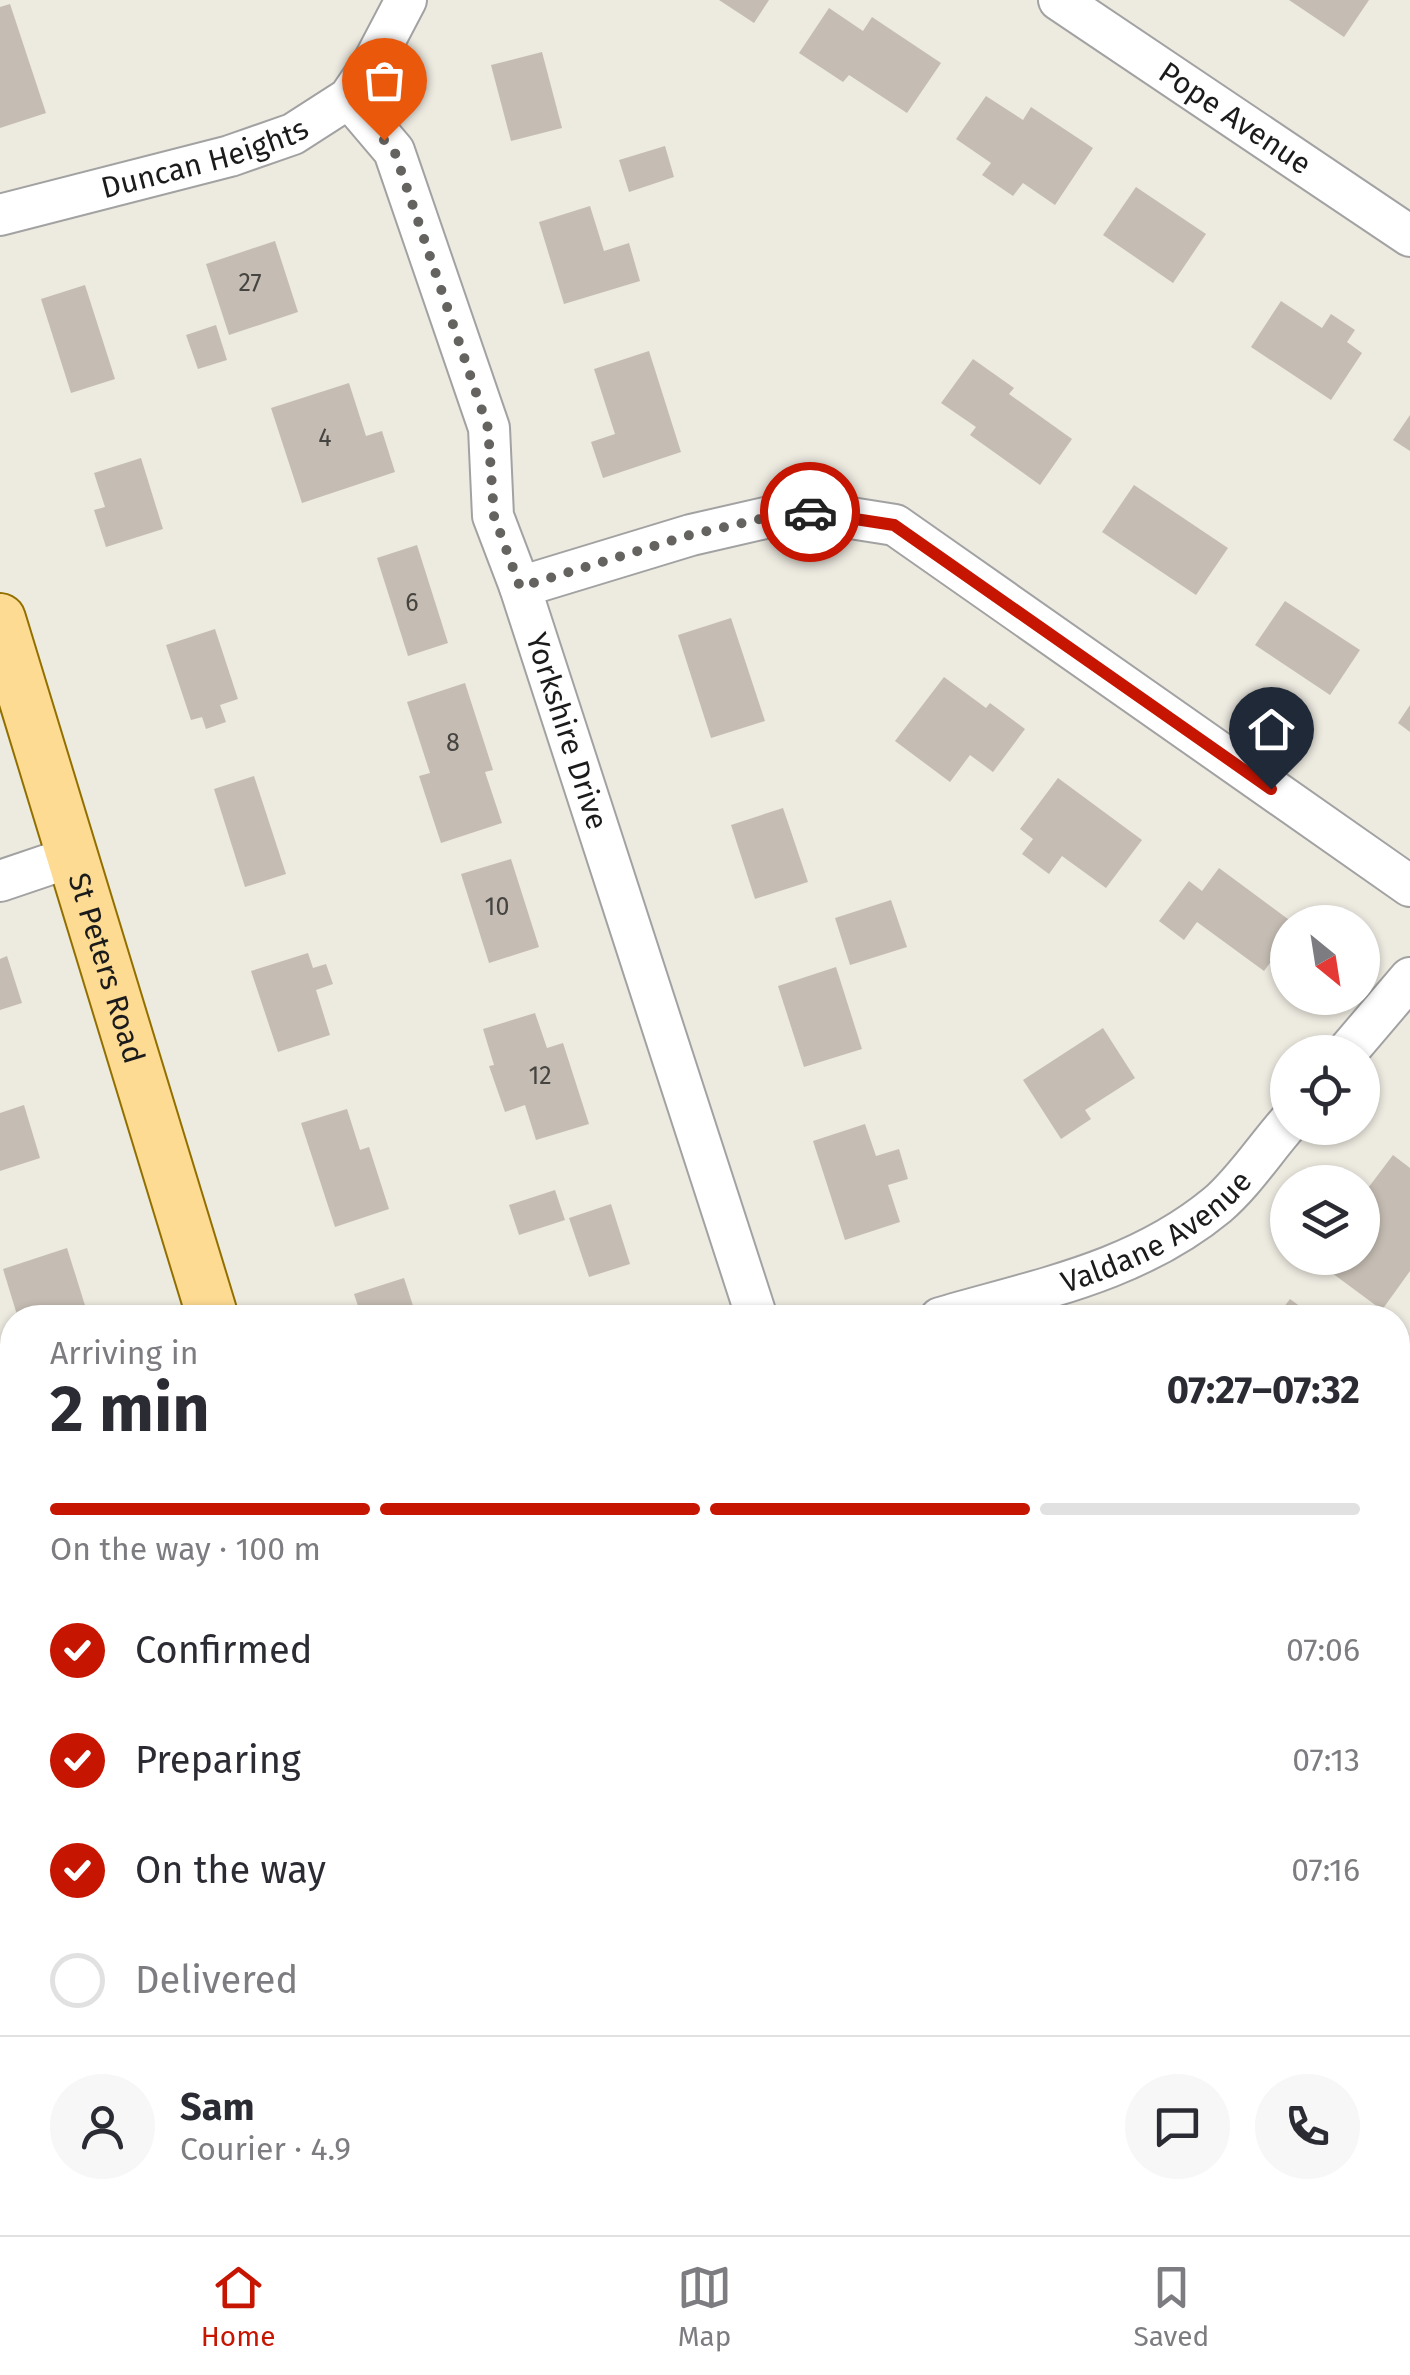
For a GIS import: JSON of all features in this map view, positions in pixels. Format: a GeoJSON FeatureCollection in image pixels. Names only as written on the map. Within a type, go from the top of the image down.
{"type":"FeatureCollection","features":[{"type":"Feature","properties":{"kind":"main road","name":"St Peters Road"},"geometry":{"type":"LineString","coordinates":[[0,620],[209,1305]]}},
{"type":"Feature","properties":{"kind":"street","name":"Duncan Heights"},"geometry":{"type":"LineString","coordinates":[[0,215],[230,156],[293,134],[349,98],[374,62],[406,0]]}},
{"type":"Feature","properties":{"kind":"street","name":"Pope Avenue"},"geometry":{"type":"LineString","coordinates":[[1059,0],[1410,236]]}},
{"type":"Feature","properties":{"kind":"street","name":"Yorkshire Drive"},"geometry":{"type":"LineString","coordinates":[[349,98],[394,150],[488,428],[494,516],[753,1305]]}},
{"type":"Feature","properties":{"kind":"street"},"geometry":{"type":"LineString","coordinates":[[520,587],[690,535],[800,510],[894,525],[1410,886]]}},
{"type":"Feature","properties":{"kind":"street"},"geometry":{"type":"LineString","coordinates":[[0,880],[74,856]]}},
{"type":"Feature","properties":{"kind":"street"},"geometry":{"type":"LineString","coordinates":[[1361,1035],[1410,978]]}},
{"type":"Feature","properties":{"kind":"street","name":"Valdane Avenue"},"geometry":{"type":"LineString","coordinates":[[985,1305],[1108,1269],[1166,1243],[1220,1202],[1270,1143]]}},
{"type":"Feature","properties":{"kind":"building"},"geometry":{"type":"Polygon","coordinates":[[[719,0],[769,0],[754,23],[719,0]]]}},
{"type":"Feature","properties":{"kind":"building"},"geometry":{"type":"Polygon","coordinates":[[[1289,0],[1369,0],[1344,37],[1289,0]]]}},
{"type":"Feature","properties":{"kind":"building"},"geometry":{"type":"Polygon","coordinates":[[[10,4],[46,113],[0,128],[0,7],[10,4]]]}},
{"type":"Feature","properties":{"kind":"building"},"geometry":{"type":"Polygon","coordinates":[[[829,8],[863,31],[872,17],[941,63],[907,113],[849,75],[843,82],[799,53],[829,8]]]}},
{"type":"Feature","properties":{"kind":"building"},"geometry":{"type":"Polygon","coordinates":[[[542,52],[562,128],[511,141],[491,65],[542,52]]]}},
{"type":"Feature","properties":{"kind":"building"},"geometry":{"type":"Polygon","coordinates":[[[986,96],[1023,120],[1031,107],[1093,148],[1055,205],[1023,183],[1013,196],[982,175],[991,163],[956,139],[986,96]]]}},
{"type":"Feature","properties":{"kind":"building"},"geometry":{"type":"Polygon","coordinates":[[[665,146],[674,177],[629,192],[619,160],[665,146]]]}},
{"type":"Feature","properties":{"kind":"building"},"geometry":{"type":"Polygon","coordinates":[[[1136,187],[1206,234],[1173,283],[1103,235],[1136,187]]]}},
{"type":"Feature","properties":{"kind":"building"},"geometry":{"type":"Polygon","coordinates":[[[590,206],[604,251],[629,243],[640,281],[564,304],[539,222],[590,206]]]}},
{"type":"Feature","properties":{"kind":"building"},"geometry":{"type":"Polygon","coordinates":[[[275,241],[298,312],[229,335],[206,264],[275,241]]]}},
{"type":"Feature","properties":{"kind":"building"},"geometry":{"type":"Polygon","coordinates":[[[85,285],[115,379],[71,393],[41,299],[85,285]]]}},
{"type":"Feature","properties":{"kind":"building"},"geometry":{"type":"Polygon","coordinates":[[[1281,301],[1322,328],[1331,314],[1355,330],[1347,342],[1362,353],[1331,400],[1251,347],[1281,301]]]}},
{"type":"Feature","properties":{"kind":"building"},"geometry":{"type":"Polygon","coordinates":[[[216,325],[227,360],[198,369],[186,335],[216,325]]]}},
{"type":"Feature","properties":{"kind":"building"},"geometry":{"type":"Polygon","coordinates":[[[649,351],[681,452],[603,478],[591,442],[615,434],[594,369],[649,351]]]}},
{"type":"Feature","properties":{"kind":"building"},"geometry":{"type":"Polygon","coordinates":[[[973,359],[1014,388],[1009,394],[1072,439],[1040,485],[970,435],[976,427],[941,403],[973,359]]]}},
{"type":"Feature","properties":{"kind":"building"},"geometry":{"type":"Polygon","coordinates":[[[349,383],[366,436],[382,431],[395,472],[302,503],[271,408],[349,383]]]}},
{"type":"Feature","properties":{"kind":"building"},"geometry":{"type":"Polygon","coordinates":[[[1410,415],[1410,451],[1393,440],[1410,415]]]}},
{"type":"Feature","properties":{"kind":"building"},"geometry":{"type":"Polygon","coordinates":[[[141,458],[163,529],[106,547],[94,510],[105,507],[94,473],[141,458]]]}},
{"type":"Feature","properties":{"kind":"building"},"geometry":{"type":"Polygon","coordinates":[[[1134,485],[1228,548],[1196,595],[1102,532],[1134,485]]]}},
{"type":"Feature","properties":{"kind":"building"},"geometry":{"type":"Polygon","coordinates":[[[417,545],[448,643],[408,656],[377,558],[417,545]]]}},
{"type":"Feature","properties":{"kind":"building"},"geometry":{"type":"Polygon","coordinates":[[[1285,601],[1360,650],[1330,695],[1255,645],[1285,601]]]}},
{"type":"Feature","properties":{"kind":"building"},"geometry":{"type":"Polygon","coordinates":[[[731,618],[765,721],[711,738],[678,635],[731,618]]]}},
{"type":"Feature","properties":{"kind":"building"},"geometry":{"type":"Polygon","coordinates":[[[215,629],[238,699],[220,705],[226,722],[206,729],[202,717],[191,720],[166,645],[215,629]]]}},
{"type":"Feature","properties":{"kind":"building"},"geometry":{"type":"Polygon","coordinates":[[[944,677],[986,708],[990,703],[1025,729],[993,772],[970,755],[950,782],[895,741],[944,677]]]}},
{"type":"Feature","properties":{"kind":"building"},"geometry":{"type":"Polygon","coordinates":[[[465,683],[493,770],[485,772],[502,823],[441,843],[419,776],[430,773],[407,702],[465,683]]]}},
{"type":"Feature","properties":{"kind":"building"},"geometry":{"type":"Polygon","coordinates":[[[1410,705],[1410,732],[1398,723],[1410,705]]]}},
{"type":"Feature","properties":{"kind":"building"},"geometry":{"type":"Polygon","coordinates":[[[254,776],[286,874],[245,887],[214,789],[254,776]]]}},
{"type":"Feature","properties":{"kind":"building"},"geometry":{"type":"Polygon","coordinates":[[[1058,778],[1142,840],[1106,888],[1062,856],[1049,874],[1022,854],[1033,839],[1020,829],[1058,778]]]}},
{"type":"Feature","properties":{"kind":"building"},"geometry":{"type":"Polygon","coordinates":[[[783,808],[808,882],[755,899],[731,825],[783,808]]]}},
{"type":"Feature","properties":{"kind":"building"},"geometry":{"type":"Polygon","coordinates":[[[511,859],[539,947],[489,963],[461,874],[511,859]]]}},
{"type":"Feature","properties":{"kind":"building"},"geometry":{"type":"Polygon","coordinates":[[[1219,868],[1270,906],[1270,963],[1264,971],[1197,922],[1184,940],[1159,921],[1189,881],[1202,891],[1219,868]]]}},
{"type":"Feature","properties":{"kind":"building"},"geometry":{"type":"Polygon","coordinates":[[[891,900],[907,947],[850,965],[835,918],[891,900]]]}},
{"type":"Feature","properties":{"kind":"building"},"geometry":{"type":"Polygon","coordinates":[[[308,953],[313,968],[326,964],[333,984],[316,990],[330,1035],[278,1052],[251,971],[308,953]]]}},
{"type":"Feature","properties":{"kind":"building"},"geometry":{"type":"Polygon","coordinates":[[[7,956],[22,1003],[0,1010],[0,959],[7,956]]]}},
{"type":"Feature","properties":{"kind":"building"},"geometry":{"type":"Polygon","coordinates":[[[836,967],[862,1049],[804,1067],[778,986],[836,967]]]}},
{"type":"Feature","properties":{"kind":"building"},"geometry":{"type":"Polygon","coordinates":[[[535,1013],[547,1048],[563,1043],[589,1124],[536,1140],[525,1105],[505,1112],[489,1066],[494,1065],[483,1029],[535,1013]]]}},
{"type":"Feature","properties":{"kind":"building"},"geometry":{"type":"Polygon","coordinates":[[[1103,1028],[1135,1078],[1085,1110],[1091,1119],[1061,1139],[1023,1080],[1103,1028]]]}},
{"type":"Feature","properties":{"kind":"building"},"geometry":{"type":"Polygon","coordinates":[[[24,1105],[40,1158],[0,1171],[0,1113],[24,1105]]]}},
{"type":"Feature","properties":{"kind":"building"},"geometry":{"type":"Polygon","coordinates":[[[347,1109],[360,1150],[369,1147],[389,1209],[335,1227],[301,1123],[347,1109]]]}},
{"type":"Feature","properties":{"kind":"building"},"geometry":{"type":"Polygon","coordinates":[[[865,1124],[876,1156],[899,1149],[908,1179],[888,1185],[900,1222],[845,1240],[813,1141],[865,1124]]]}},
{"type":"Feature","properties":{"kind":"building"},"geometry":{"type":"Polygon","coordinates":[[[1393,1155],[1410,1168],[1410,1271],[1386,1305],[1375,1305],[1335,1275],[1380,1275],[1380,1172],[1393,1155]]]}},
{"type":"Feature","properties":{"kind":"building"},"geometry":{"type":"Polygon","coordinates":[[[555,1190],[565,1220],[519,1235],[509,1205],[555,1190]]]}},
{"type":"Feature","properties":{"kind":"building"},"geometry":{"type":"Polygon","coordinates":[[[611,1204],[630,1264],[589,1277],[569,1218],[611,1204]]]}},
{"type":"Feature","properties":{"kind":"building"},"geometry":{"type":"Polygon","coordinates":[[[67,1248],[85,1305],[14,1305],[3,1269],[67,1248]]]}},
{"type":"Feature","properties":{"kind":"building"},"geometry":{"type":"Polygon","coordinates":[[[404,1278],[413,1305],[358,1305],[354,1294],[404,1278]]]}},
{"type":"Feature","properties":{"kind":"way so far"},"geometry":{"type":"LineString","coordinates":[[384,140],[394,150],[488,428],[494,516],[520,587],[690,535],[800,510],[810,512]]}},
{"type":"Feature","properties":{"kind":"route"},"geometry":{"type":"LineString","coordinates":[[810,512],[894,525],[1271,789]]}}]}
